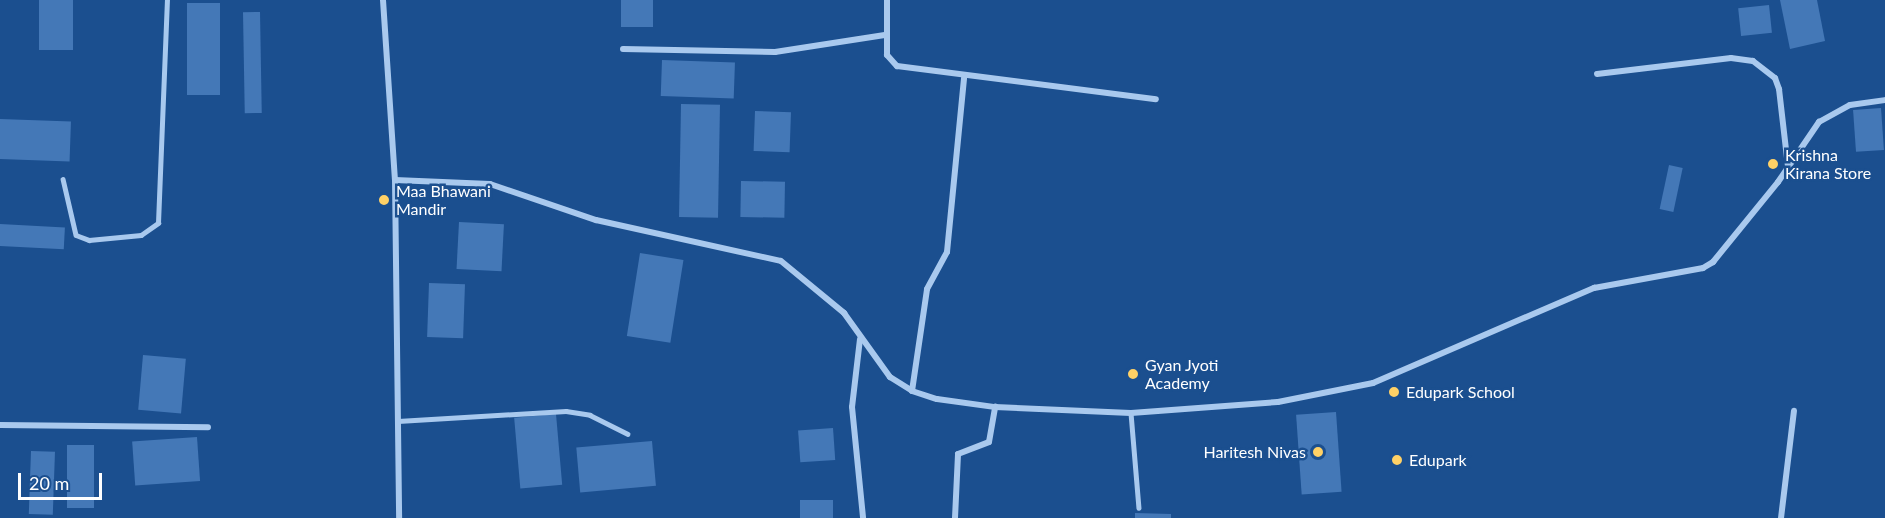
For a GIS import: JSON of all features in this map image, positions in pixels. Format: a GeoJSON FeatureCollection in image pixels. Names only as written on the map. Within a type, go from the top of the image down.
{"type":"FeatureCollection","features":[{"type":"Feature","properties":{"kind":"street"},"geometry":{"type":"LineString","coordinates":[[383,0],[395,180],[399,518]]}},
{"type":"Feature","properties":{"kind":"street"},"geometry":{"type":"LineString","coordinates":[[887,0],[885,35],[887,55],[897,66],[964,78],[1156,99]]}},
{"type":"Feature","properties":{"kind":"street"},"geometry":{"type":"LineString","coordinates":[[623,49],[775,52],[885,35]]}},
{"type":"Feature","properties":{"kind":"street"},"geometry":{"type":"LineString","coordinates":[[1597,74],[1731,58],[1753,61],[1775,78],[1779,89],[1788,168]]}},
{"type":"Feature","properties":{"kind":"street"},"geometry":{"type":"LineString","coordinates":[[912,392],[927,289],[947,252],[964,78]]}},
{"type":"Feature","properties":{"kind":"street"},"geometry":{"type":"LineString","coordinates":[[395,180],[490,184],[596,220],[782,261],[844,313],[876,363],[912,392],[995,408],[1131,413],[1278,402],[1373,383],[1594,288],[1703,268],[1713,262],[1788,168],[1819,122],[1834,111],[1885,100]]}},
{"type":"Feature","properties":{"kind":"street"},"geometry":{"type":"LineString","coordinates":[[860,338],[852,407],[863,518]]}},
{"type":"Feature","properties":{"kind":"street"},"geometry":{"type":"LineString","coordinates":[[954,518],[958,454],[989,442],[995,408]]}},
{"type":"Feature","properties":{"kind":"street"},"geometry":{"type":"LineString","coordinates":[[1781,518],[1794,411]]}},
{"type":"Feature","properties":{"kind":"street"},"geometry":{"type":"LineString","coordinates":[[0,425],[208,427]]}},
{"type":"Feature","properties":{"kind":"lane"},"geometry":{"type":"LineString","coordinates":[[63,179],[76,235],[89,240],[141,235],[158,223],[167,0]]}},
{"type":"Feature","properties":{"kind":"lane"},"geometry":{"type":"LineString","coordinates":[[398,421],[566,411],[590,415],[628,434]]}},
{"type":"Feature","properties":{"kind":"lane"},"geometry":{"type":"LineString","coordinates":[[1131,413],[1139,508]]}},
{"type":"Feature","properties":{"kind":"building"},"geometry":{"type":"Polygon","coordinates":[[[39,0],[73,0],[73,50],[39,50],[39,0]]]}},
{"type":"Feature","properties":{"kind":"building"},"geometry":{"type":"Polygon","coordinates":[[[621,0],[653,0],[653,27],[621,27],[621,0]]]}},
{"type":"Feature","properties":{"kind":"building"},"geometry":{"type":"Polygon","coordinates":[[[1780,0],[1817,0],[1825,41],[1790,49],[1780,0]]]}},
{"type":"Feature","properties":{"kind":"building"},"geometry":{"type":"Polygon","coordinates":[[[187,3],[220,3],[220,95],[187,95],[187,3]]]}},
{"type":"Feature","properties":{"kind":"building"},"geometry":{"type":"Polygon","coordinates":[[[1769,5],[1772,33],[1741,36],[1738,8],[1769,5]]]}},
{"type":"Feature","properties":{"kind":"building"},"geometry":{"type":"Polygon","coordinates":[[[243,12],[260,12],[262,113],[245,113],[243,12]]]}},
{"type":"Feature","properties":{"kind":"building"},"geometry":{"type":"Polygon","coordinates":[[[662,60],[735,63],[734,99],[661,96],[662,60]]]}},
{"type":"Feature","properties":{"kind":"building"},"geometry":{"type":"Polygon","coordinates":[[[681,104],[720,105],[718,218],[679,217],[681,104]]]}},
{"type":"Feature","properties":{"kind":"building"},"geometry":{"type":"Polygon","coordinates":[[[1881,108],[1884,150],[1856,152],[1853,110],[1881,108]]]}},
{"type":"Feature","properties":{"kind":"building"},"geometry":{"type":"Polygon","coordinates":[[[755,111],[791,112],[790,152],[754,151],[755,111]]]}},
{"type":"Feature","properties":{"kind":"building"},"geometry":{"type":"Polygon","coordinates":[[[0,119],[71,121],[70,161],[0,159],[0,119]]]}},
{"type":"Feature","properties":{"kind":"building"},"geometry":{"type":"Polygon","coordinates":[[[1669,165],[1683,168],[1673,212],[1660,209],[1669,165]]]}},
{"type":"Feature","properties":{"kind":"building"},"geometry":{"type":"Polygon","coordinates":[[[741,181],[785,182],[784,218],[740,217],[741,181]]]}},
{"type":"Feature","properties":{"kind":"building"},"geometry":{"type":"Polygon","coordinates":[[[459,222],[504,224],[501,271],[457,269],[459,222]]]}},
{"type":"Feature","properties":{"kind":"building"},"geometry":{"type":"Polygon","coordinates":[[[0,224],[65,227],[64,249],[0,246],[0,224]]]}},
{"type":"Feature","properties":{"kind":"building"},"geometry":{"type":"Polygon","coordinates":[[[640,253],[683,260],[670,343],[627,336],[640,253]]]}},
{"type":"Feature","properties":{"kind":"building"},"geometry":{"type":"Polygon","coordinates":[[[429,283],[465,284],[463,338],[427,337],[429,283]]]}},
{"type":"Feature","properties":{"kind":"building"},"geometry":{"type":"Polygon","coordinates":[[[143,355],[186,359],[181,414],[138,410],[143,355]]]}},
{"type":"Feature","properties":{"kind":"building","name":"Haritesh Nivas"},"geometry":{"type":"Polygon","coordinates":[[[1336,412],[1342,492],[1302,495],[1296,415],[1336,412]]]}},
{"type":"Feature","properties":{"kind":"building"},"geometry":{"type":"Polygon","coordinates":[[[556,414],[562,485],[520,488],[514,418],[556,414]]]}},
{"type":"Feature","properties":{"kind":"building"},"geometry":{"type":"Polygon","coordinates":[[[833,428],[835,460],[800,462],[798,430],[833,428]]]}},
{"type":"Feature","properties":{"kind":"building"},"geometry":{"type":"Polygon","coordinates":[[[197,437],[200,481],[135,485],[132,442],[197,437]]]}},
{"type":"Feature","properties":{"kind":"building"},"geometry":{"type":"Polygon","coordinates":[[[652,441],[656,486],[580,492],[576,448],[652,441]]]}},
{"type":"Feature","properties":{"kind":"building"},"geometry":{"type":"Polygon","coordinates":[[[67,445],[94,445],[94,508],[67,508],[67,445]]]}},
{"type":"Feature","properties":{"kind":"building"},"geometry":{"type":"Polygon","coordinates":[[[31,451],[55,452],[53,515],[29,514],[31,451]]]}},
{"type":"Feature","properties":{"kind":"building"},"geometry":{"type":"Polygon","coordinates":[[[800,500],[833,500],[833,518],[800,518],[800,500]]]}},
{"type":"Feature","properties":{"kind":"building"},"geometry":{"type":"Polygon","coordinates":[[[1135,513],[1171,514],[1171,518],[1135,518],[1135,513]]]}},
{"type":"Feature","properties":{"kind":"place","name":"Krishna Kirana Store"},"geometry":{"type":"Point","coordinates":[1773,164]}},
{"type":"Feature","properties":{"kind":"place","name":"Maa Bhawani Mandir"},"geometry":{"type":"Point","coordinates":[384,200]}},
{"type":"Feature","properties":{"kind":"place","name":"Gyan Jyoti Academy"},"geometry":{"type":"Point","coordinates":[1133,374]}},
{"type":"Feature","properties":{"kind":"place","name":"Edupark School"},"geometry":{"type":"Point","coordinates":[1394,392]}},
{"type":"Feature","properties":{"kind":"place","name":"Haritesh Nivas"},"geometry":{"type":"Point","coordinates":[1318,452]}},
{"type":"Feature","properties":{"kind":"place","name":"Edupark"},"geometry":{"type":"Point","coordinates":[1397,460]}}]}
